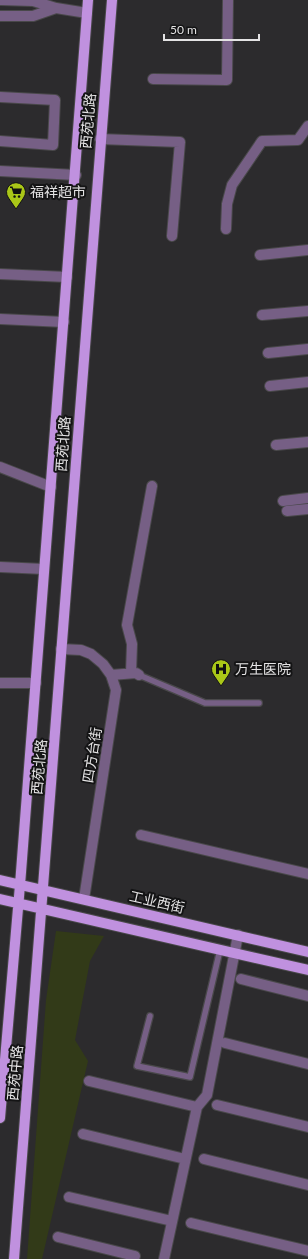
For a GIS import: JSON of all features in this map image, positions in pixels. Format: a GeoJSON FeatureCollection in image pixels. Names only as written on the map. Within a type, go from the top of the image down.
{"type":"FeatureCollection","features":[{"type":"Feature","properties":{"kind":"main road","name":"西苑北路"},"geometry":{"type":"LineString","coordinates":[[20,885],[76,175],[88,0]]}},
{"type":"Feature","properties":{"kind":"main road","name":"西苑北路"},"geometry":{"type":"LineString","coordinates":[[43,890],[100,139],[112,0]]}},
{"type":"Feature","properties":{"kind":"main road","name":"工业西街"},"geometry":{"type":"LineString","coordinates":[[0,880],[308,952]]}},
{"type":"Feature","properties":{"kind":"main road","name":"西苑中路"},"geometry":{"type":"LineString","coordinates":[[0,1118],[2,1067],[20,885]]}},
{"type":"Feature","properties":{"kind":"main road","name":"西苑中路"},"geometry":{"type":"LineString","coordinates":[[14,1259],[43,890]]}},
{"type":"Feature","properties":{"kind":"main road"},"geometry":{"type":"LineString","coordinates":[[0,899],[308,970]]}},
{"type":"Feature","properties":{"kind":"street"},"geometry":{"type":"LineString","coordinates":[[1,0],[33,1],[56,8],[87,13]]}},
{"type":"Feature","properties":{"kind":"street"},"geometry":{"type":"LineString","coordinates":[[153,79],[227,80],[228,0]]}},
{"type":"Feature","properties":{"kind":"street"},"geometry":{"type":"LineString","coordinates":[[0,16],[33,16],[56,8]]}},
{"type":"Feature","properties":{"kind":"street"},"geometry":{"type":"LineString","coordinates":[[0,97],[55,100],[52,145],[0,141]]}},
{"type":"Feature","properties":{"kind":"street"},"geometry":{"type":"LineString","coordinates":[[226,229],[226,204],[232,184],[262,140],[298,140],[308,126]]}},
{"type":"Feature","properties":{"kind":"street"},"geometry":{"type":"LineString","coordinates":[[100,139],[180,142],[172,236]]}},
{"type":"Feature","properties":{"kind":"street"},"geometry":{"type":"LineString","coordinates":[[0,170],[76,175]]}},
{"type":"Feature","properties":{"kind":"street"},"geometry":{"type":"LineString","coordinates":[[260,255],[308,250]]}},
{"type":"Feature","properties":{"kind":"street"},"geometry":{"type":"LineString","coordinates":[[0,274],[67,277]]}},
{"type":"Feature","properties":{"kind":"street"},"geometry":{"type":"LineString","coordinates":[[262,316],[308,311]]}},
{"type":"Feature","properties":{"kind":"street"},"geometry":{"type":"LineString","coordinates":[[0,319],[64,322]]}},
{"type":"Feature","properties":{"kind":"street"},"geometry":{"type":"LineString","coordinates":[[268,353],[308,349]]}},
{"type":"Feature","properties":{"kind":"street"},"geometry":{"type":"LineString","coordinates":[[270,386],[308,382]]}},
{"type":"Feature","properties":{"kind":"street"},"geometry":{"type":"LineString","coordinates":[[276,445],[308,442]]}},
{"type":"Feature","properties":{"kind":"street"},"geometry":{"type":"LineString","coordinates":[[0,467],[51,487]]}},
{"type":"Feature","properties":{"kind":"street"},"geometry":{"type":"LineString","coordinates":[[111,675],[135,674],[132,644],[127,625],[152,486]]}},
{"type":"Feature","properties":{"kind":"street"},"geometry":{"type":"LineString","coordinates":[[283,501],[308,498]]}},
{"type":"Feature","properties":{"kind":"street"},"geometry":{"type":"LineString","coordinates":[[287,511],[308,509]]}},
{"type":"Feature","properties":{"kind":"street"},"geometry":{"type":"LineString","coordinates":[[0,567],[44,569]]}},
{"type":"Feature","properties":{"kind":"street","name":"四方台街"},"geometry":{"type":"LineString","coordinates":[[61,648],[88,652],[103,664],[111,675],[116,690],[84,899]]}},
{"type":"Feature","properties":{"kind":"street"},"geometry":{"type":"LineString","coordinates":[[0,683],[36,683]]}},
{"type":"Feature","properties":{"kind":"street"},"geometry":{"type":"LineString","coordinates":[[141,835],[308,874]]}},
{"type":"Feature","properties":{"kind":"street"},"geometry":{"type":"LineString","coordinates":[[164,1259],[197,1107],[207,1095],[238,935]]}},
{"type":"Feature","properties":{"kind":"street"},"geometry":{"type":"LineString","coordinates":[[241,979],[308,996]]}},
{"type":"Feature","properties":{"kind":"street"},"geometry":{"type":"LineString","coordinates":[[225,1043],[308,1064]]}},
{"type":"Feature","properties":{"kind":"street"},"geometry":{"type":"LineString","coordinates":[[89,1081],[197,1107]]}},
{"type":"Feature","properties":{"kind":"street"},"geometry":{"type":"LineString","coordinates":[[217,1105],[308,1127]]}},
{"type":"Feature","properties":{"kind":"street"},"geometry":{"type":"LineString","coordinates":[[83,1134],[185,1160]]}},
{"type":"Feature","properties":{"kind":"street"},"geometry":{"type":"LineString","coordinates":[[204,1159],[308,1185]]}},
{"type":"Feature","properties":{"kind":"street"},"geometry":{"type":"LineString","coordinates":[[69,1197],[172,1221]]}},
{"type":"Feature","properties":{"kind":"street"},"geometry":{"type":"LineString","coordinates":[[191,1223],[308,1251]]}},
{"type":"Feature","properties":{"kind":"street"},"geometry":{"type":"LineString","coordinates":[[58,1237],[135,1256],[134,1259]]}},
{"type":"Feature","properties":{"kind":"lane"},"geometry":{"type":"LineString","coordinates":[[135,674],[205,703],[259,703]]}},
{"type":"Feature","properties":{"kind":"lane"},"geometry":{"type":"LineString","coordinates":[[150,1016],[137,1066],[190,1076],[220,950]]}},
{"type":"Feature","properties":{"kind":"green space"},"geometry":{"type":"Polygon","coordinates":[[[56,931],[104,936],[90,961],[75,1040],[88,1061],[42,1259],[27,1259],[46,1000],[56,931]]]}},
{"type":"Feature","properties":{"kind":"place","name":"福祥超市"},"geometry":{"type":"Point","coordinates":[16,209]}},
{"type":"Feature","properties":{"kind":"place","name":"万生医院"},"geometry":{"type":"Point","coordinates":[221,686]}}]}
